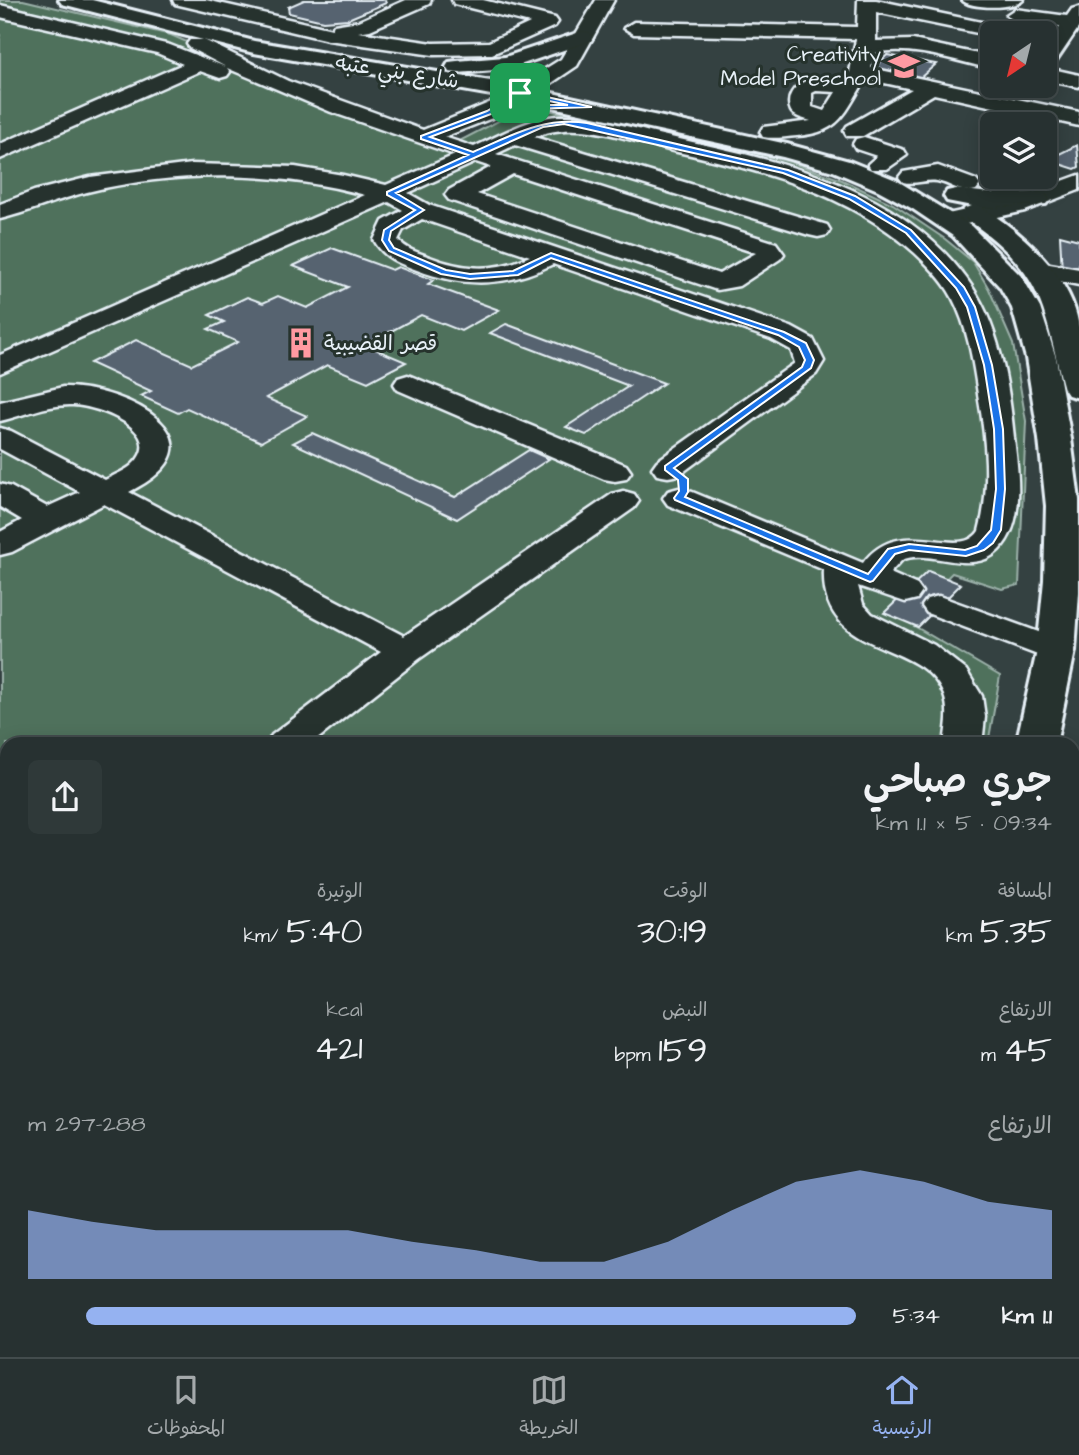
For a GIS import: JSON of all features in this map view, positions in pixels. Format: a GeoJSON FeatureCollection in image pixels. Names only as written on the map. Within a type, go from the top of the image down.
{"type":"FeatureCollection","features":[{"type":"Feature","properties":{"kind":"main road","name":"شارع بني عتبه"},"geometry":{"type":"LineString","coordinates":[[69,0],[219,39],[330,61],[517,86]]}},
{"type":"Feature","properties":{"kind":"main road","name":"شارع بني عتبه"},"geometry":{"type":"LineString","coordinates":[[114,0],[263,37],[445,68],[593,102],[841,166],[887,185],[965,207],[1039,271],[1073,343],[1079,389]]}},
{"type":"Feature","properties":{"kind":"main road"},"geometry":{"type":"LineString","coordinates":[[445,68],[508,63],[575,50],[568,70],[572,80],[593,102]]}},
{"type":"Feature","properties":{"kind":"main road","name":"شارع بني عتبه"},"geometry":{"type":"LineString","coordinates":[[593,102],[771,132],[835,148],[911,177]]}},
{"type":"Feature","properties":{"kind":"main road"},"geometry":{"type":"LineString","coordinates":[[965,207],[989,201],[1035,205],[1025,220],[1039,271]]}},
{"type":"Feature","properties":{"kind":"main road","name":"شارع بني عتبه"},"geometry":{"type":"LineString","coordinates":[[965,207],[984,251],[1012,283],[1027,309],[1041,358],[1055,439],[1063,506],[1062,580],[1067,654],[1038,737]]}},
{"type":"Feature","properties":{"kind":"street"},"geometry":{"type":"LineString","coordinates":[[182,0],[328,34],[366,34],[433,49],[498,47],[548,22],[459,0],[366,34]]}},
{"type":"Feature","properties":{"kind":"street"},"geometry":{"type":"LineString","coordinates":[[366,34],[422,0]]}},
{"type":"Feature","properties":{"kind":"street"},"geometry":{"type":"LineString","coordinates":[[489,112],[517,86],[575,50],[605,0]]}},
{"type":"Feature","properties":{"kind":"street"},"geometry":{"type":"LineString","coordinates":[[971,0],[1013,10],[1074,11],[1061,44]]}},
{"type":"Feature","properties":{"kind":"street"},"geometry":{"type":"LineString","coordinates":[[860,91],[867,3],[980,28]]}},
{"type":"Feature","properties":{"kind":"street"},"geometry":{"type":"LineString","coordinates":[[0,11],[163,49],[330,61]]}},
{"type":"Feature","properties":{"kind":"street"},"geometry":{"type":"LineString","coordinates":[[152,21],[288,101],[408,143],[446,167]]}},
{"type":"Feature","properties":{"kind":"street"},"geometry":{"type":"LineString","coordinates":[[634,28],[866,41],[908,46],[980,61]]}},
{"type":"Feature","properties":{"kind":"street"},"geometry":{"type":"LineString","coordinates":[[204,52],[283,87],[387,125],[767,248],[771,254],[730,280],[718,282],[457,195],[458,192],[511,166]]}},
{"type":"Feature","properties":{"kind":"street"},"geometry":{"type":"LineString","coordinates":[[0,152],[204,52]]}},
{"type":"Feature","properties":{"kind":"street"},"geometry":{"type":"LineString","coordinates":[[1057,76],[1079,81]]}},
{"type":"Feature","properties":{"kind":"street"},"geometry":{"type":"LineString","coordinates":[[968,94],[980,84]]}},
{"type":"Feature","properties":{"kind":"street"},"geometry":{"type":"LineString","coordinates":[[829,120],[801,110],[803,90],[813,85],[860,91],[903,103]]}},
{"type":"Feature","properties":{"kind":"street"},"geometry":{"type":"LineString","coordinates":[[880,164],[897,155],[859,137],[903,103],[932,87]]}},
{"type":"Feature","properties":{"kind":"street"},"geometry":{"type":"LineString","coordinates":[[771,132],[813,128],[829,120],[860,91],[932,87],[1048,112]]}},
{"type":"Feature","properties":{"kind":"street"},"geometry":{"type":"LineString","coordinates":[[1057,114],[1079,94]]}},
{"type":"Feature","properties":{"kind":"street"},"geometry":{"type":"LineString","coordinates":[[424,137],[489,112],[593,102]]}},
{"type":"Feature","properties":{"kind":"street"},"geometry":{"type":"LineString","coordinates":[[1057,114],[1079,119]]}},
{"type":"Feature","properties":{"kind":"street"},"geometry":{"type":"LineString","coordinates":[[0,365],[542,125],[564,122],[649,139],[785,172],[852,198],[908,231],[946,269],[971,307],[988,365],[999,429],[1000,489],[996,530],[981,548],[966,553],[909,547],[891,551],[855,573],[840,590],[849,612],[875,630],[942,664],[954,677],[967,707],[964,737]]}},
{"type":"Feature","properties":{"kind":"street"},"geometry":{"type":"LineString","coordinates":[[514,138],[818,230]]}},
{"type":"Feature","properties":{"kind":"street"},"geometry":{"type":"LineString","coordinates":[[614,169],[648,151],[652,144],[649,139]]}},
{"type":"Feature","properties":{"kind":"street"},"geometry":{"type":"LineString","coordinates":[[0,212],[81,188],[195,172],[264,172],[328,178],[390,193],[420,210],[781,334],[803,345],[810,360],[806,368],[673,483],[659,505],[634,504],[619,486],[408,384]]}},
{"type":"Feature","properties":{"kind":"street"},"geometry":{"type":"LineString","coordinates":[[911,177],[943,174],[965,207],[1047,204],[1072,186]]}},
{"type":"Feature","properties":{"kind":"street"},"geometry":{"type":"LineString","coordinates":[[359,207],[365,240],[372,251]]}},
{"type":"Feature","properties":{"kind":"street"},"geometry":{"type":"LineString","coordinates":[[420,210],[392,226],[386,240],[398,253],[444,272],[470,277],[500,276],[527,268],[551,255]]}},
{"type":"Feature","properties":{"kind":"street"},"geometry":{"type":"LineString","coordinates":[[472,286],[550,282],[592,270]]}},
{"type":"Feature","properties":{"kind":"street"},"geometry":{"type":"LineString","coordinates":[[1039,271],[1079,278]]}},
{"type":"Feature","properties":{"kind":"street"},"geometry":{"type":"LineString","coordinates":[[1039,271],[1079,302]]}},
{"type":"Feature","properties":{"kind":"street"},"geometry":{"type":"LineString","coordinates":[[0,412],[36,400],[74,396],[108,402],[152,427],[158,440],[153,461],[141,474],[0,545]]}},
{"type":"Feature","properties":{"kind":"street"},"geometry":{"type":"LineString","coordinates":[[0,437],[406,651]]}},
{"type":"Feature","properties":{"kind":"street"},"geometry":{"type":"LineString","coordinates":[[295,737],[619,486],[634,465],[855,573],[905,593]]}},
{"type":"Feature","properties":{"kind":"street"},"geometry":{"type":"LineString","coordinates":[[939,606],[1067,654]]}},
{"type":"Feature","properties":{"kind":"lane"},"geometry":{"type":"LineString","coordinates":[[1,495],[46,520]]}},
{"type":"Feature","properties":{"kind":"green space"},"geometry":{"type":"Polygon","coordinates":[[[0,0],[23,0],[171,35],[246,68],[450,146],[510,115],[548,110],[790,162],[842,180],[893,204],[945,239],[973,262],[989,289],[1013,344],[1026,421],[1019,585],[1002,589],[952,573],[904,620],[1000,676],[989,737],[0,737],[0,0]]]}},
{"type":"Feature","properties":{"kind":"building"},"geometry":{"type":"Polygon","coordinates":[[[304,0],[385,0],[386,3],[348,19],[323,21],[289,13],[288,7],[304,0]]]}},
{"type":"Feature","properties":{"kind":"building","name":"Creativity Model Preschool"},"geometry":{"type":"Polygon","coordinates":[[[887,55],[936,64],[920,78],[873,69],[887,55]]]}},
{"type":"Feature","properties":{"kind":"building"},"geometry":{"type":"Polygon","coordinates":[[[1077,145],[1079,167],[1075,169],[1057,163],[1057,155],[1077,145]]]}},
{"type":"Feature","properties":{"kind":"building"},"geometry":{"type":"Polygon","coordinates":[[[1060,235],[1079,240],[1079,276],[1062,272],[1060,235]]]}},
{"type":"Feature","properties":{"kind":"building","name":"قصر القضيبية"},"geometry":{"type":"Polygon","coordinates":[[[332,248],[392,270],[398,267],[434,280],[428,284],[499,310],[461,331],[421,315],[365,345],[406,362],[368,382],[327,365],[266,398],[307,416],[261,442],[187,408],[178,413],[141,396],[151,391],[90,363],[136,340],[192,365],[238,342],[208,329],[224,322],[209,315],[247,297],[263,303],[278,296],[307,308],[348,287],[293,266],[332,248]]]}},
{"type":"Feature","properties":{"kind":"building"},"geometry":{"type":"Polygon","coordinates":[[[506,324],[664,383],[586,435],[566,427],[629,386],[490,333],[506,324]]]}},
{"type":"Feature","properties":{"kind":"building"},"geometry":{"type":"Polygon","coordinates":[[[312,433],[455,497],[529,450],[549,459],[457,519],[293,443],[312,433]]]}},
{"type":"Feature","properties":{"kind":"building"},"geometry":{"type":"Polygon","coordinates":[[[928,571],[961,584],[918,627],[884,613],[928,571]]]}},
{"type":"Feature","properties":{"kind":"place","name":"Creativity Model Preschool"},"geometry":{"type":"Point","coordinates":[904,66]}},
{"type":"Feature","properties":{"kind":"place","name":"قصر القضيبية"},"geometry":{"type":"Point","coordinates":[301,343]}},
{"type":"Feature","properties":{"kind":"route"},"geometry":{"type":"LineString","coordinates":[[520,93],[489,112],[424,137],[474,155],[390,193],[420,210],[388,230],[385,235],[391,249],[444,272],[470,277],[515,273],[551,255],[781,334],[803,345],[810,360],[806,368],[668,468],[683,479],[684,492],[678,498],[870,578],[891,551],[909,547],[966,553],[981,548],[990,540],[996,530],[1000,489],[999,429],[988,365],[971,307],[960,287],[908,231],[852,198],[785,172],[587,125],[564,122],[542,125],[474,155],[424,137],[484,114],[489,112],[528,107],[589,107],[520,93]]}}]}
